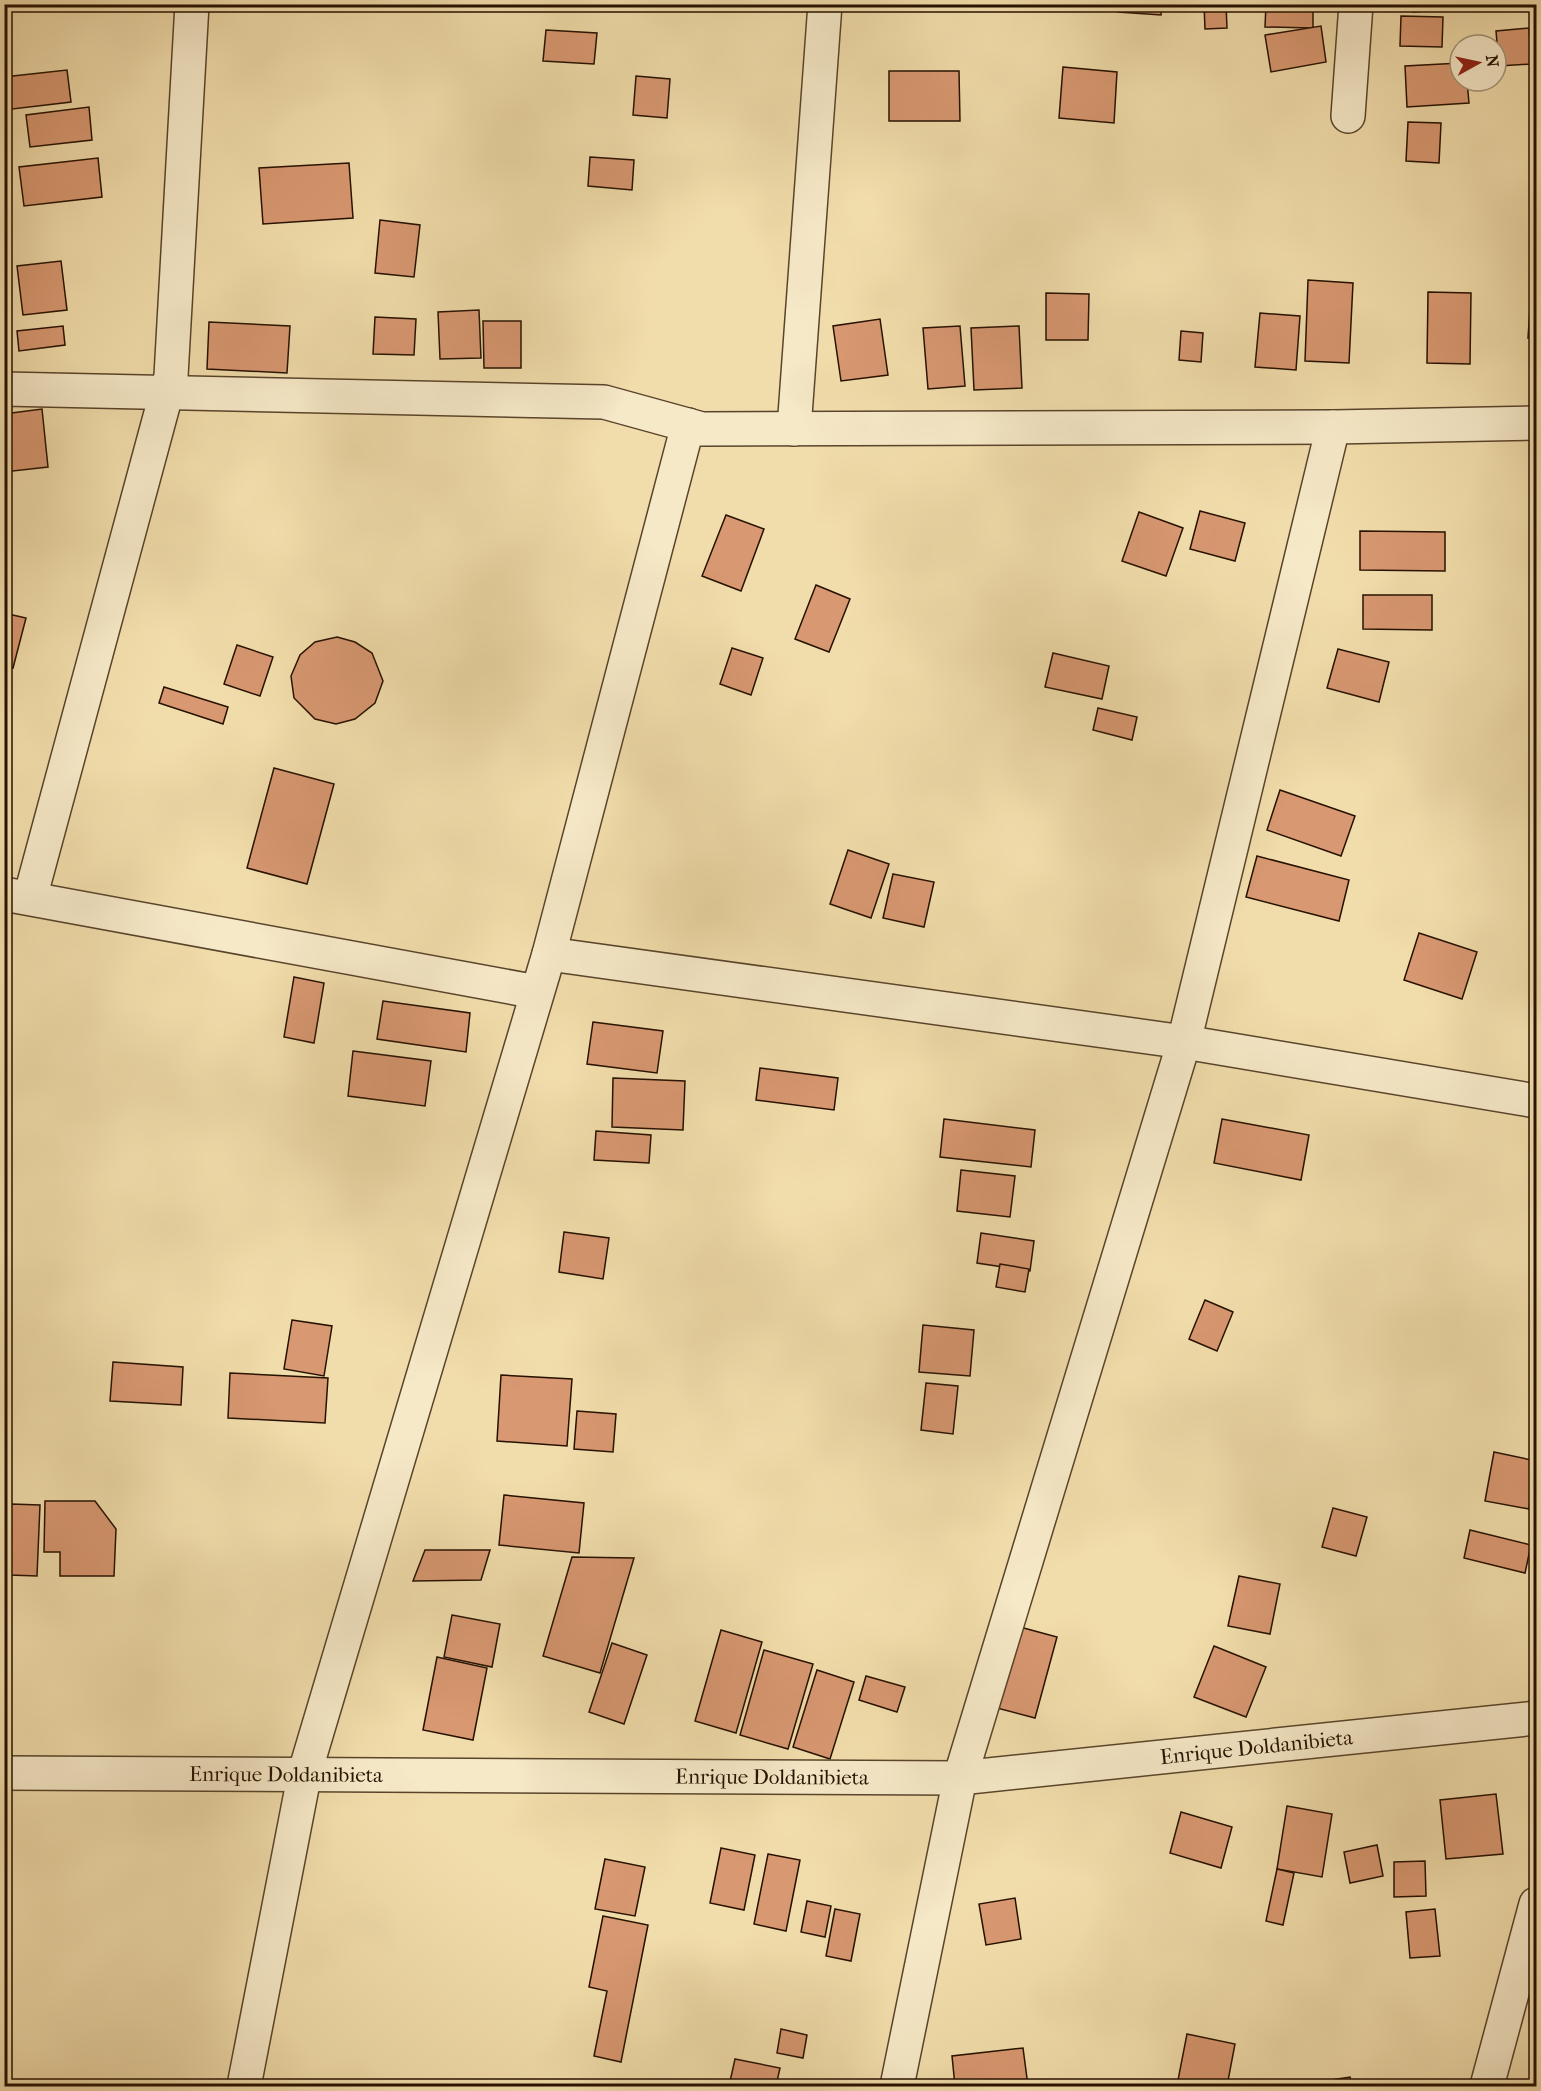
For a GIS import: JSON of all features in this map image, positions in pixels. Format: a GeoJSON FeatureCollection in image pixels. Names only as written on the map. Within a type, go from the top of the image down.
{"type":"FeatureCollection","features":[{"type":"Feature","properties":{"kind":"street"},"geometry":{"type":"LineString","coordinates":[[192,4],[171,376],[17,896],[537,992]]}},
{"type":"Feature","properties":{"kind":"street"},"geometry":{"type":"LineString","coordinates":[[794,429],[825,4]]}},
{"type":"Feature","properties":{"kind":"street"},"geometry":{"type":"LineString","coordinates":[[1348,116],[1356,4]]}},
{"type":"Feature","properties":{"kind":"street"},"geometry":{"type":"LineString","coordinates":[[4,389],[604,402],[702,429],[1333,427],[1536,423]]}},
{"type":"Feature","properties":{"kind":"street"},"geometry":{"type":"LineString","coordinates":[[244,2086],[305,1772],[549,954],[688,425]]}},
{"type":"Feature","properties":{"kind":"street"},"geometry":{"type":"LineString","coordinates":[[897,2086],[960,1778],[1184,1042],[1333,427]]}},
{"type":"Feature","properties":{"kind":"street"},"geometry":{"type":"LineString","coordinates":[[549,954],[1184,1042],[1536,1101]]}},
{"type":"Feature","properties":{"kind":"street","name":"Enrique Doldanibieta"},"geometry":{"type":"LineString","coordinates":[[4,1773],[305,1772],[960,1778],[1536,1718]]}},
{"type":"Feature","properties":{"kind":"street"},"geometry":{"type":"LineString","coordinates":[[1487,2086],[1536,1904]]}},
{"type":"Feature","properties":{"kind":"building"},"geometry":{"type":"Polygon","coordinates":[[[1119,4],[1162,4],[1161,15],[1118,12],[1119,4]]]}},
{"type":"Feature","properties":{"kind":"building"},"geometry":{"type":"Polygon","coordinates":[[[1204,4],[1226,4],[1227,28],[1205,29],[1204,4]]]}},
{"type":"Feature","properties":{"kind":"building"},"geometry":{"type":"Polygon","coordinates":[[[1266,4],[1313,4],[1313,28],[1265,27],[1266,4]]]}},
{"type":"Feature","properties":{"kind":"building"},"geometry":{"type":"Polygon","coordinates":[[[1412,4],[1438,4],[1439,10],[1413,12],[1412,4]]]}},
{"type":"Feature","properties":{"kind":"building"},"geometry":{"type":"Polygon","coordinates":[[[1401,16],[1443,17],[1442,47],[1400,46],[1401,16]]]}},
{"type":"Feature","properties":{"kind":"building"},"geometry":{"type":"Polygon","coordinates":[[[1321,26],[1326,62],[1271,72],[1265,35],[1321,26]]]}},
{"type":"Feature","properties":{"kind":"building"},"geometry":{"type":"Polygon","coordinates":[[[1529,28],[1531,64],[1508,65],[1508,33],[1496,33],[1496,31],[1529,28]]]}},
{"type":"Feature","properties":{"kind":"building"},"geometry":{"type":"Polygon","coordinates":[[[546,30],[597,33],[594,64],[543,61],[546,30]]]}},
{"type":"Feature","properties":{"kind":"building"},"geometry":{"type":"Polygon","coordinates":[[[1448,64],[1448,93],[1468,93],[1469,103],[1407,107],[1405,66],[1448,64]]]}},
{"type":"Feature","properties":{"kind":"building"},"geometry":{"type":"Polygon","coordinates":[[[1063,67],[1117,72],[1114,123],[1059,118],[1063,67]]]}},
{"type":"Feature","properties":{"kind":"building"},"geometry":{"type":"Polygon","coordinates":[[[67,70],[71,102],[4,110],[4,77],[67,70]]]}},
{"type":"Feature","properties":{"kind":"building"},"geometry":{"type":"Polygon","coordinates":[[[889,71],[959,71],[960,121],[889,121],[889,71]]]}},
{"type":"Feature","properties":{"kind":"building"},"geometry":{"type":"Polygon","coordinates":[[[636,76],[670,79],[667,118],[633,115],[636,76]]]}},
{"type":"Feature","properties":{"kind":"building"},"geometry":{"type":"Polygon","coordinates":[[[89,107],[92,140],[30,147],[26,115],[89,107]]]}},
{"type":"Feature","properties":{"kind":"building"},"geometry":{"type":"Polygon","coordinates":[[[1408,122],[1441,123],[1439,163],[1406,161],[1408,122]]]}},
{"type":"Feature","properties":{"kind":"building"},"geometry":{"type":"Polygon","coordinates":[[[590,157],[634,160],[632,190],[588,186],[590,157]]]}},
{"type":"Feature","properties":{"kind":"building"},"geometry":{"type":"Polygon","coordinates":[[[98,158],[102,197],[24,206],[19,167],[98,158]]]}},
{"type":"Feature","properties":{"kind":"building"},"geometry":{"type":"Polygon","coordinates":[[[349,163],[353,218],[263,224],[259,168],[349,163]]]}},
{"type":"Feature","properties":{"kind":"building"},"geometry":{"type":"Polygon","coordinates":[[[380,220],[420,225],[414,277],[375,273],[380,220]]]}},
{"type":"Feature","properties":{"kind":"building"},"geometry":{"type":"Polygon","coordinates":[[[61,261],[67,310],[23,315],[17,266],[61,261]]]}},
{"type":"Feature","properties":{"kind":"building"},"geometry":{"type":"Polygon","coordinates":[[[1533,263],[1536,263],[1536,339],[1528,338],[1533,263]]]}},
{"type":"Feature","properties":{"kind":"building"},"geometry":{"type":"Polygon","coordinates":[[[1308,280],[1353,283],[1349,363],[1305,361],[1308,280]]]}},
{"type":"Feature","properties":{"kind":"building"},"geometry":{"type":"Polygon","coordinates":[[[1428,292],[1471,293],[1470,364],[1427,363],[1428,292]]]}},
{"type":"Feature","properties":{"kind":"building"},"geometry":{"type":"Polygon","coordinates":[[[1046,293],[1089,294],[1088,340],[1046,340],[1046,293]]]}},
{"type":"Feature","properties":{"kind":"building"},"geometry":{"type":"Polygon","coordinates":[[[479,310],[481,358],[440,359],[438,312],[479,310]]]}},
{"type":"Feature","properties":{"kind":"building"},"geometry":{"type":"Polygon","coordinates":[[[1260,313],[1300,316],[1296,370],[1255,367],[1260,313]]]}},
{"type":"Feature","properties":{"kind":"building"},"geometry":{"type":"Polygon","coordinates":[[[375,317],[416,319],[414,355],[373,354],[375,317]]]}},
{"type":"Feature","properties":{"kind":"building"},"geometry":{"type":"Polygon","coordinates":[[[880,319],[888,375],[841,381],[833,326],[880,319]]]}},
{"type":"Feature","properties":{"kind":"building"},"geometry":{"type":"Polygon","coordinates":[[[483,321],[521,321],[521,368],[484,368],[483,321]]]}},
{"type":"Feature","properties":{"kind":"building"},"geometry":{"type":"Polygon","coordinates":[[[209,322],[290,326],[287,373],[207,369],[209,322]]]}},
{"type":"Feature","properties":{"kind":"building"},"geometry":{"type":"Polygon","coordinates":[[[63,326],[65,345],[19,351],[17,331],[63,326]]]}},
{"type":"Feature","properties":{"kind":"building"},"geometry":{"type":"Polygon","coordinates":[[[960,326],[965,386],[928,389],[923,328],[960,326]]]}},
{"type":"Feature","properties":{"kind":"building"},"geometry":{"type":"Polygon","coordinates":[[[1019,326],[1022,388],[974,390],[971,328],[1019,326]]]}},
{"type":"Feature","properties":{"kind":"building"},"geometry":{"type":"Polygon","coordinates":[[[1181,331],[1203,333],[1201,362],[1179,360],[1181,331]]]}},
{"type":"Feature","properties":{"kind":"building"},"geometry":{"type":"Polygon","coordinates":[[[42,409],[48,467],[4,472],[4,414],[42,409]]]}},
{"type":"Feature","properties":{"kind":"building"},"geometry":{"type":"Polygon","coordinates":[[[1200,511],[1245,523],[1235,561],[1190,549],[1200,511]]]}},
{"type":"Feature","properties":{"kind":"building"},"geometry":{"type":"Polygon","coordinates":[[[1139,512],[1183,528],[1166,576],[1122,561],[1139,512]]]}},
{"type":"Feature","properties":{"kind":"building"},"geometry":{"type":"Polygon","coordinates":[[[726,515],[764,529],[741,591],[702,576],[726,515]]]}},
{"type":"Feature","properties":{"kind":"building"},"geometry":{"type":"Polygon","coordinates":[[[1360,531],[1445,532],[1445,571],[1360,570],[1360,531]]]}},
{"type":"Feature","properties":{"kind":"building"},"geometry":{"type":"Polygon","coordinates":[[[816,585],[850,599],[829,652],[795,639],[816,585]]]}},
{"type":"Feature","properties":{"kind":"building"},"geometry":{"type":"Polygon","coordinates":[[[1363,595],[1432,595],[1432,630],[1363,629],[1363,595]]]}},
{"type":"Feature","properties":{"kind":"building"},"geometry":{"type":"Polygon","coordinates":[[[4,613],[26,618],[13,668],[4,666],[4,613]]]}},
{"type":"Feature","properties":{"kind":"building"},"geometry":{"type":"Polygon","coordinates":[[[337,637],[355,642],[372,653],[383,681],[375,703],[355,719],[336,724],[315,719],[294,698],[291,676],[300,655],[315,642],[337,637]]]}},
{"type":"Feature","properties":{"kind":"building"},"geometry":{"type":"Polygon","coordinates":[[[237,645],[273,657],[260,696],[224,684],[237,645]]]}},
{"type":"Feature","properties":{"kind":"building"},"geometry":{"type":"Polygon","coordinates":[[[732,648],[763,658],[751,695],[720,684],[732,648]]]}},
{"type":"Feature","properties":{"kind":"building"},"geometry":{"type":"Polygon","coordinates":[[[1338,649],[1389,662],[1379,702],[1327,688],[1338,649]]]}},
{"type":"Feature","properties":{"kind":"building"},"geometry":{"type":"Polygon","coordinates":[[[1053,653],[1109,666],[1102,699],[1045,687],[1053,653]]]}},
{"type":"Feature","properties":{"kind":"building"},"geometry":{"type":"Polygon","coordinates":[[[164,687],[228,707],[223,724],[159,703],[164,687]]]}},
{"type":"Feature","properties":{"kind":"building"},"geometry":{"type":"Polygon","coordinates":[[[1098,708],[1137,717],[1132,740],[1093,730],[1098,708]]]}},
{"type":"Feature","properties":{"kind":"building"},"geometry":{"type":"Polygon","coordinates":[[[274,768],[334,784],[307,884],[247,868],[274,768]]]}},
{"type":"Feature","properties":{"kind":"building"},"geometry":{"type":"Polygon","coordinates":[[[1280,790],[1355,816],[1341,856],[1267,830],[1280,790]]]}},
{"type":"Feature","properties":{"kind":"building"},"geometry":{"type":"Polygon","coordinates":[[[848,850],[889,864],[871,918],[830,904],[848,850]]]}},
{"type":"Feature","properties":{"kind":"building"},"geometry":{"type":"Polygon","coordinates":[[[1257,856],[1349,880],[1339,921],[1246,897],[1257,856]]]}},
{"type":"Feature","properties":{"kind":"building"},"geometry":{"type":"Polygon","coordinates":[[[893,874],[934,882],[924,927],[883,918],[893,874]]]}},
{"type":"Feature","properties":{"kind":"building"},"geometry":{"type":"Polygon","coordinates":[[[1419,933],[1477,952],[1462,999],[1404,980],[1419,933]]]}},
{"type":"Feature","properties":{"kind":"building"},"geometry":{"type":"Polygon","coordinates":[[[294,977],[324,983],[314,1043],[284,1037],[294,977]]]}},
{"type":"Feature","properties":{"kind":"building"},"geometry":{"type":"Polygon","coordinates":[[[383,1001],[470,1013],[466,1052],[377,1039],[383,1001]]]}},
{"type":"Feature","properties":{"kind":"building"},"geometry":{"type":"Polygon","coordinates":[[[593,1022],[663,1031],[657,1073],[587,1064],[593,1022]]]}},
{"type":"Feature","properties":{"kind":"building"},"geometry":{"type":"Polygon","coordinates":[[[353,1051],[431,1061],[425,1106],[348,1096],[353,1051]]]}},
{"type":"Feature","properties":{"kind":"building"},"geometry":{"type":"Polygon","coordinates":[[[760,1068],[838,1078],[834,1110],[756,1100],[760,1068]]]}},
{"type":"Feature","properties":{"kind":"building"},"geometry":{"type":"Polygon","coordinates":[[[613,1078],[685,1081],[683,1130],[612,1127],[613,1078]]]}},
{"type":"Feature","properties":{"kind":"building"},"geometry":{"type":"Polygon","coordinates":[[[944,1119],[1035,1130],[1031,1167],[940,1157],[944,1119]]]}},
{"type":"Feature","properties":{"kind":"building"},"geometry":{"type":"Polygon","coordinates":[[[1222,1119],[1309,1135],[1301,1180],[1214,1163],[1222,1119]]]}},
{"type":"Feature","properties":{"kind":"building"},"geometry":{"type":"Polygon","coordinates":[[[596,1131],[651,1135],[649,1163],[594,1160],[596,1131]]]}},
{"type":"Feature","properties":{"kind":"building"},"geometry":{"type":"Polygon","coordinates":[[[961,1170],[1015,1176],[1010,1217],[957,1211],[961,1170]]]}},
{"type":"Feature","properties":{"kind":"building"},"geometry":{"type":"Polygon","coordinates":[[[564,1232],[609,1238],[603,1279],[559,1272],[564,1232]]]}},
{"type":"Feature","properties":{"kind":"building"},"geometry":{"type":"Polygon","coordinates":[[[981,1233],[1034,1241],[1030,1271],[977,1263],[981,1233]]]}},
{"type":"Feature","properties":{"kind":"building"},"geometry":{"type":"Polygon","coordinates":[[[1000,1264],[1029,1269],[1025,1292],[996,1287],[1000,1264]]]}},
{"type":"Feature","properties":{"kind":"building"},"geometry":{"type":"Polygon","coordinates":[[[1205,1300],[1233,1312],[1217,1351],[1189,1339],[1205,1300]]]}},
{"type":"Feature","properties":{"kind":"building"},"geometry":{"type":"Polygon","coordinates":[[[292,1320],[332,1326],[324,1376],[284,1369],[292,1320]]]}},
{"type":"Feature","properties":{"kind":"building"},"geometry":{"type":"Polygon","coordinates":[[[923,1325],[974,1330],[970,1376],[919,1372],[923,1325]]]}},
{"type":"Feature","properties":{"kind":"building"},"geometry":{"type":"Polygon","coordinates":[[[113,1362],[183,1367],[181,1405],[110,1401],[113,1362]]]}},
{"type":"Feature","properties":{"kind":"building"},"geometry":{"type":"Polygon","coordinates":[[[230,1373],[328,1378],[325,1423],[228,1418],[230,1373]]]}},
{"type":"Feature","properties":{"kind":"building"},"geometry":{"type":"Polygon","coordinates":[[[501,1375],[572,1379],[567,1446],[497,1441],[501,1375]]]}},
{"type":"Feature","properties":{"kind":"building"},"geometry":{"type":"Polygon","coordinates":[[[926,1383],[958,1386],[953,1434],[921,1430],[926,1383]]]}},
{"type":"Feature","properties":{"kind":"building"},"geometry":{"type":"Polygon","coordinates":[[[577,1411],[616,1414],[613,1452],[574,1449],[577,1411]]]}},
{"type":"Feature","properties":{"kind":"building"},"geometry":{"type":"Polygon","coordinates":[[[1494,1452],[1536,1461],[1529,1509],[1485,1501],[1494,1452]]]}},
{"type":"Feature","properties":{"kind":"building"},"geometry":{"type":"Polygon","coordinates":[[[504,1495],[584,1503],[579,1553],[499,1545],[504,1495]]]}},
{"type":"Feature","properties":{"kind":"building"},"geometry":{"type":"Polygon","coordinates":[[[45,1501],[95,1501],[116,1529],[114,1576],[60,1576],[60,1552],[44,1552],[45,1501]]]}},
{"type":"Feature","properties":{"kind":"building"},"geometry":{"type":"Polygon","coordinates":[[[11,1504],[40,1505],[37,1576],[9,1575],[11,1504]]]}},
{"type":"Feature","properties":{"kind":"building"},"geometry":{"type":"Polygon","coordinates":[[[1333,1508],[1367,1517],[1356,1556],[1322,1547],[1333,1508]]]}},
{"type":"Feature","properties":{"kind":"building"},"geometry":{"type":"Polygon","coordinates":[[[1470,1530],[1531,1545],[1525,1573],[1464,1558],[1470,1530]]]}},
{"type":"Feature","properties":{"kind":"building"},"geometry":{"type":"Polygon","coordinates":[[[425,1550],[490,1550],[481,1580],[413,1581],[425,1550]]]}},
{"type":"Feature","properties":{"kind":"building"},"geometry":{"type":"Polygon","coordinates":[[[572,1557],[634,1558],[600,1673],[543,1656],[572,1557]]]}},
{"type":"Feature","properties":{"kind":"building"},"geometry":{"type":"Polygon","coordinates":[[[1239,1576],[1280,1584],[1270,1634],[1228,1626],[1239,1576]]]}},
{"type":"Feature","properties":{"kind":"building"},"geometry":{"type":"Polygon","coordinates":[[[452,1615],[500,1624],[492,1667],[444,1657],[452,1615]]]}},
{"type":"Feature","properties":{"kind":"building"},"geometry":{"type":"Polygon","coordinates":[[[1020,1627],[1057,1637],[1035,1718],[997,1708],[1020,1627]]]}},
{"type":"Feature","properties":{"kind":"building"},"geometry":{"type":"Polygon","coordinates":[[[721,1630],[762,1642],[736,1733],[695,1721],[721,1630]]]}},
{"type":"Feature","properties":{"kind":"building"},"geometry":{"type":"Polygon","coordinates":[[[612,1643],[647,1655],[624,1724],[589,1712],[612,1643]]]}},
{"type":"Feature","properties":{"kind":"building"},"geometry":{"type":"Polygon","coordinates":[[[1214,1646],[1266,1667],[1246,1717],[1194,1697],[1214,1646]]]}},
{"type":"Feature","properties":{"kind":"building"},"geometry":{"type":"Polygon","coordinates":[[[764,1650],[813,1664],[788,1749],[740,1735],[764,1650]]]}},
{"type":"Feature","properties":{"kind":"building"},"geometry":{"type":"Polygon","coordinates":[[[437,1657],[487,1668],[473,1740],[423,1730],[437,1657]]]}},
{"type":"Feature","properties":{"kind":"building"},"geometry":{"type":"Polygon","coordinates":[[[817,1670],[854,1682],[830,1759],[793,1747],[817,1670]]]}},
{"type":"Feature","properties":{"kind":"building"},"geometry":{"type":"Polygon","coordinates":[[[866,1676],[905,1687],[897,1712],[859,1700],[866,1676]]]}},
{"type":"Feature","properties":{"kind":"building"},"geometry":{"type":"Polygon","coordinates":[[[1496,1794],[1503,1854],[1446,1859],[1440,1800],[1496,1794]]]}},
{"type":"Feature","properties":{"kind":"building"},"geometry":{"type":"Polygon","coordinates":[[[1287,1806],[1332,1814],[1322,1877],[1277,1869],[1287,1806]]]}},
{"type":"Feature","properties":{"kind":"building"},"geometry":{"type":"Polygon","coordinates":[[[1181,1812],[1232,1827],[1221,1868],[1170,1853],[1181,1812]]]}},
{"type":"Feature","properties":{"kind":"building"},"geometry":{"type":"Polygon","coordinates":[[[1377,1845],[1383,1876],[1350,1883],[1344,1852],[1377,1845]]]}},
{"type":"Feature","properties":{"kind":"building"},"geometry":{"type":"Polygon","coordinates":[[[721,1848],[755,1855],[744,1910],[710,1903],[721,1848]]]}},
{"type":"Feature","properties":{"kind":"building"},"geometry":{"type":"Polygon","coordinates":[[[768,1854],[800,1860],[786,1931],[754,1924],[768,1854]]]}},
{"type":"Feature","properties":{"kind":"building"},"geometry":{"type":"Polygon","coordinates":[[[605,1859],[645,1867],[635,1916],[595,1909],[605,1859]]]}},
{"type":"Feature","properties":{"kind":"building"},"geometry":{"type":"Polygon","coordinates":[[[1425,1861],[1426,1896],[1394,1897],[1394,1862],[1425,1861]]]}},
{"type":"Feature","properties":{"kind":"building"},"geometry":{"type":"Polygon","coordinates":[[[1277,1869],[1294,1873],[1283,1925],[1266,1921],[1277,1869]]]}},
{"type":"Feature","properties":{"kind":"building"},"geometry":{"type":"Polygon","coordinates":[[[1015,1898],[1021,1939],[986,1945],[979,1904],[1015,1898]]]}},
{"type":"Feature","properties":{"kind":"building"},"geometry":{"type":"Polygon","coordinates":[[[807,1901],[831,1906],[825,1937],[801,1932],[807,1901]]]}},
{"type":"Feature","properties":{"kind":"building"},"geometry":{"type":"Polygon","coordinates":[[[835,1909],[860,1914],[851,1961],[826,1956],[835,1909]]]}},
{"type":"Feature","properties":{"kind":"building"},"geometry":{"type":"Polygon","coordinates":[[[1435,1909],[1440,1956],[1410,1958],[1406,1912],[1435,1909]]]}},
{"type":"Feature","properties":{"kind":"building"},"geometry":{"type":"Polygon","coordinates":[[[603,1916],[648,1925],[621,2062],[594,2056],[607,1991],[589,1987],[603,1916]]]}},
{"type":"Feature","properties":{"kind":"building"},"geometry":{"type":"Polygon","coordinates":[[[781,2029],[807,2035],[803,2058],[777,2053],[781,2029]]]}},
{"type":"Feature","properties":{"kind":"building"},"geometry":{"type":"Polygon","coordinates":[[[1187,2034],[1235,2044],[1227,2086],[1178,2080],[1187,2034]]]}},
{"type":"Feature","properties":{"kind":"building"},"geometry":{"type":"Polygon","coordinates":[[[1023,2048],[1028,2086],[955,2086],[952,2056],[1023,2048]]]}},
{"type":"Feature","properties":{"kind":"building"},"geometry":{"type":"Polygon","coordinates":[[[735,2059],[780,2068],[776,2086],[729,2086],[735,2059]]]}},
{"type":"Feature","properties":{"kind":"building"},"geometry":{"type":"Polygon","coordinates":[[[1350,2077],[1352,2086],[1311,2086],[1311,2083],[1350,2077]]]}}]}
